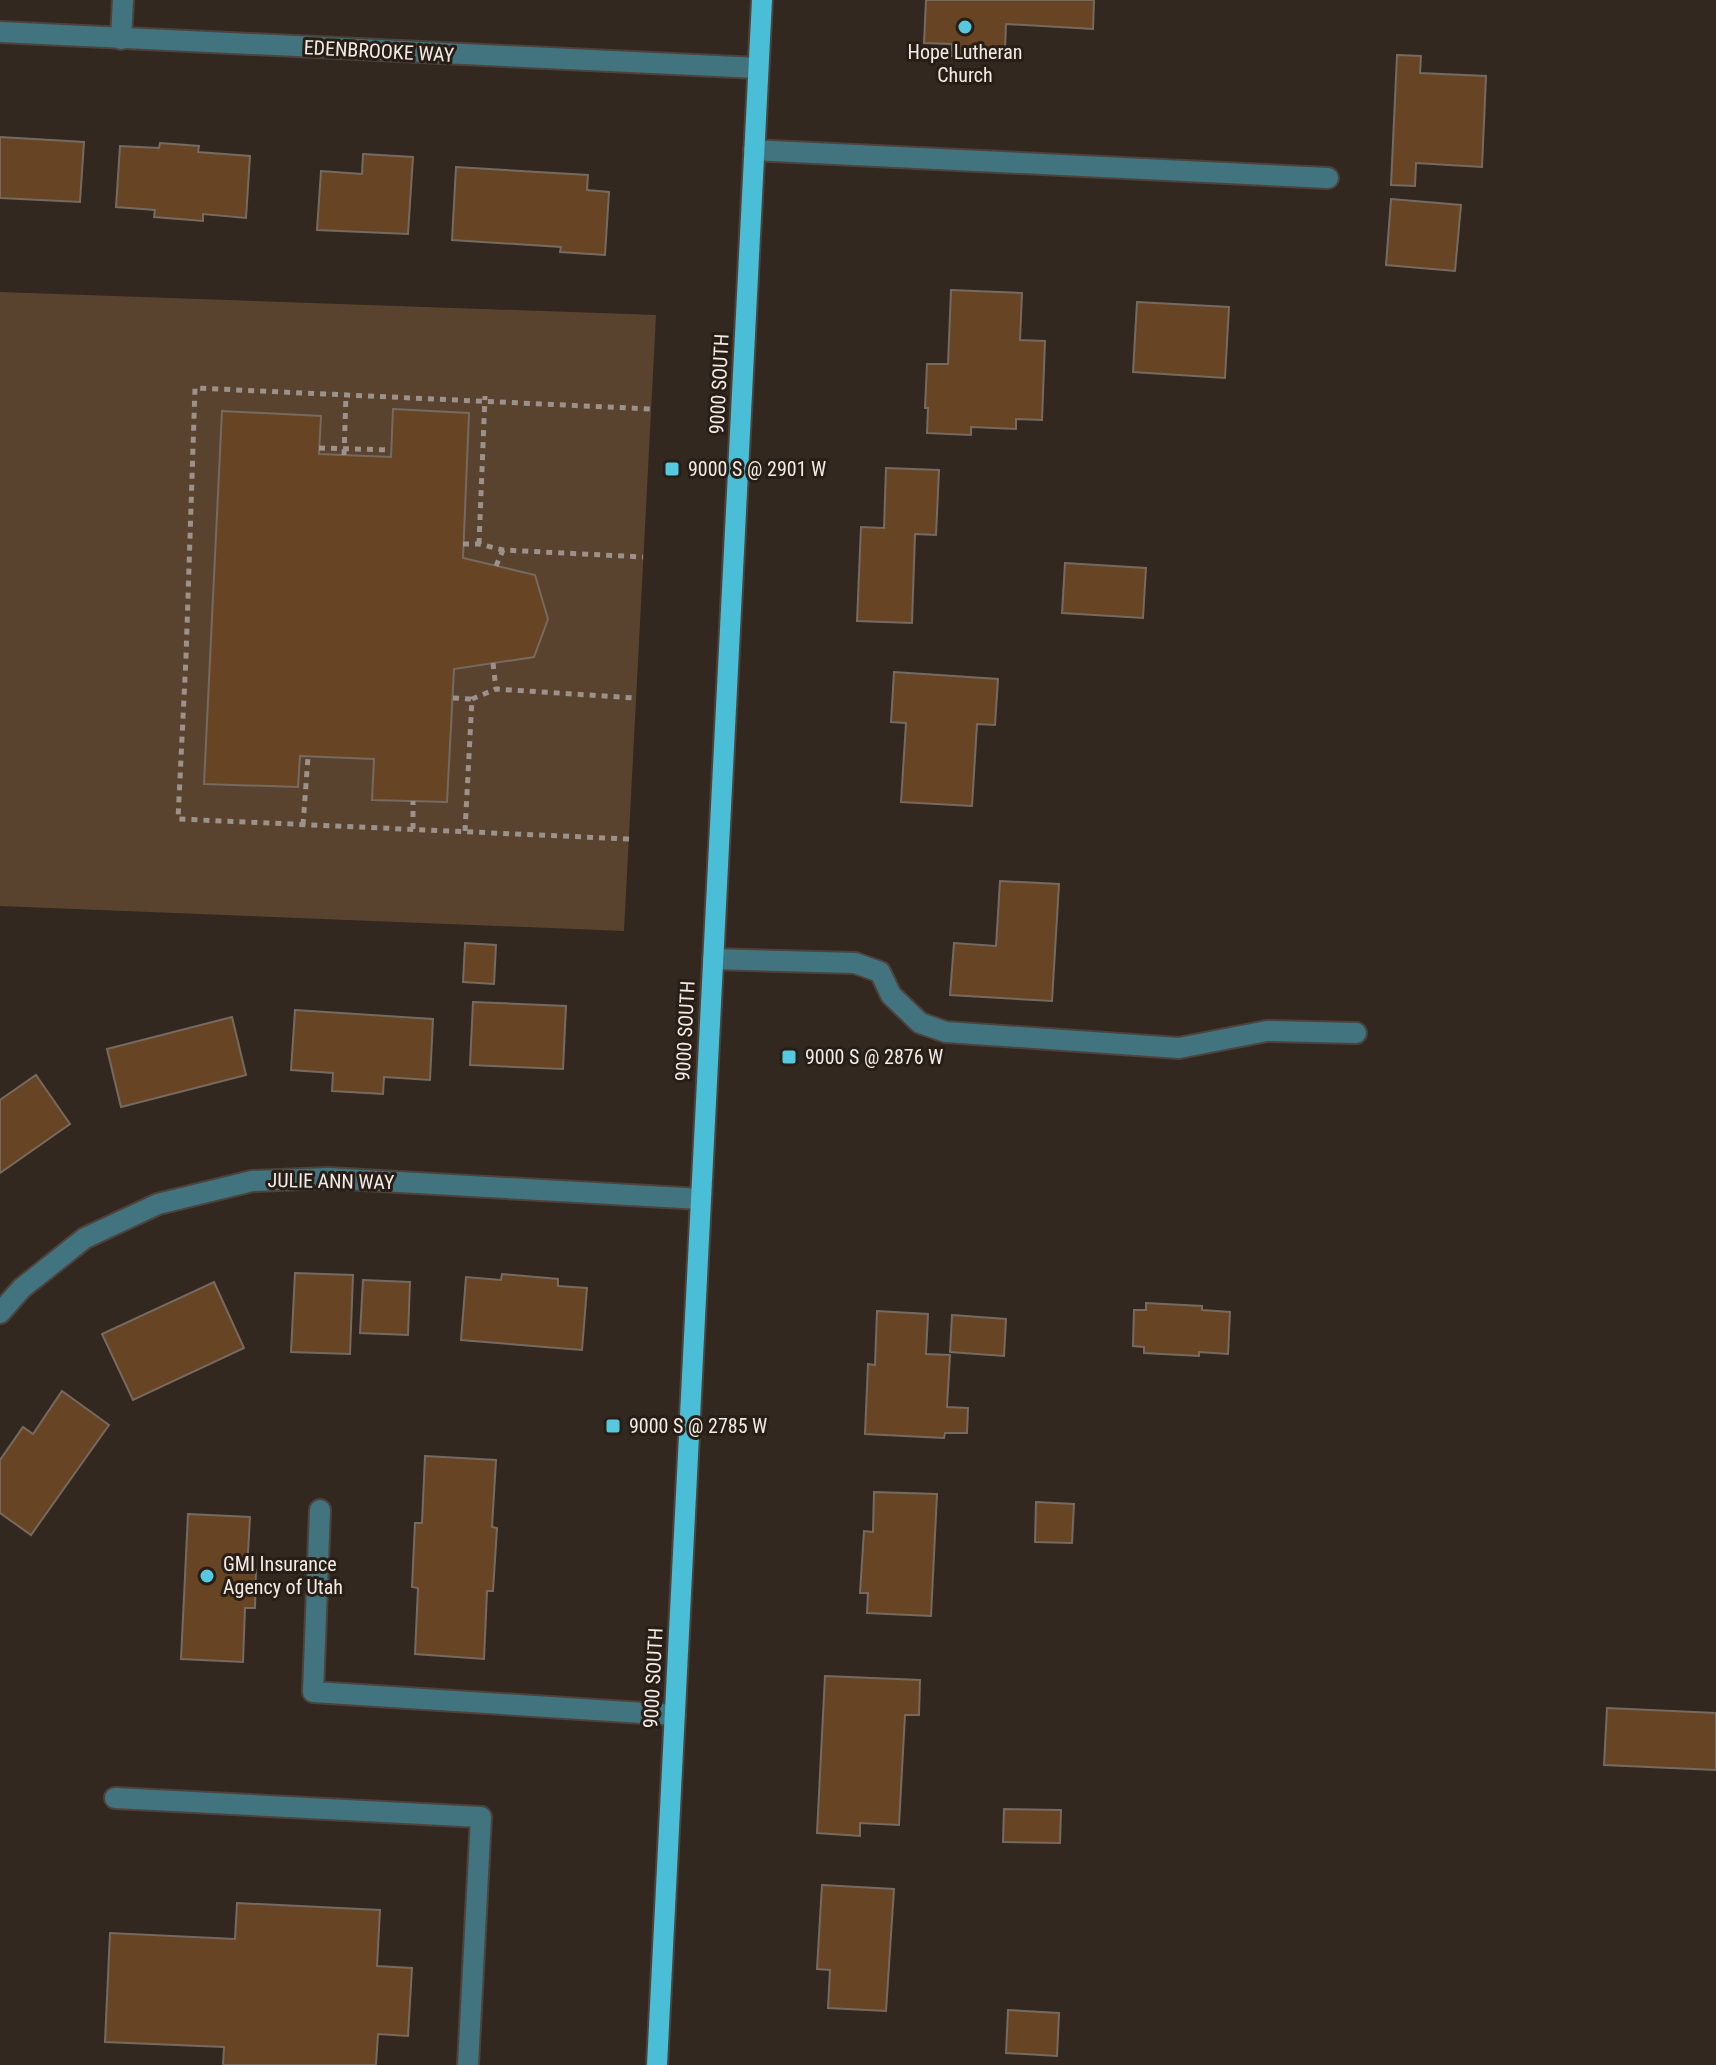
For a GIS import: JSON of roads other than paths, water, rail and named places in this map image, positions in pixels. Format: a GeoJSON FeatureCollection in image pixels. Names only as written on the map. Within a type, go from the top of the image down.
{"type":"FeatureCollection","features":[{"type":"Feature","properties":{"kind":"main road","name":"9000 SOUTH"},"geometry":{"type":"LineString","coordinates":[[657,2065],[762,0]]}},
{"type":"Feature","properties":{"kind":"street"},"geometry":{"type":"LineString","coordinates":[[121,39],[123,0]]}},
{"type":"Feature","properties":{"kind":"street","name":"EDENBROOKE WAY"},"geometry":{"type":"LineString","coordinates":[[0,32],[758,68]]}},
{"type":"Feature","properties":{"kind":"street"},"geometry":{"type":"LineString","coordinates":[[754,150],[1328,178]]}},
{"type":"Feature","properties":{"kind":"street"},"geometry":{"type":"LineString","coordinates":[[713,959],[855,963],[880,972],[891,995],[920,1023],[946,1032],[1179,1048],[1267,1031],[1356,1033]]}},
{"type":"Feature","properties":{"kind":"street","name":"JULIE ANN WAY"},"geometry":{"type":"LineString","coordinates":[[0,1313],[22,1288],[85,1238],[158,1204],[252,1181],[328,1178],[701,1199]]}},
{"type":"Feature","properties":{"kind":"street"},"geometry":{"type":"LineString","coordinates":[[320,1510],[313,1692],[675,1715]]}},
{"type":"Feature","properties":{"kind":"street"},"geometry":{"type":"LineString","coordinates":[[115,1798],[481,1817],[468,2065]]}},
{"type":"Feature","properties":{"kind":"place","name":"Hope Lutheran Church"},"geometry":{"type":"Point","coordinates":[965,27]}},
{"type":"Feature","properties":{"kind":"place","name":"9000 S @ 2901 W"},"geometry":{"type":"Point","coordinates":[672,469]}},
{"type":"Feature","properties":{"kind":"place","name":"9000 S @ 2876 W"},"geometry":{"type":"Point","coordinates":[789,1057]}},
{"type":"Feature","properties":{"kind":"place","name":"9000 S @ 2785 W"},"geometry":{"type":"Point","coordinates":[613,1426]}},
{"type":"Feature","properties":{"kind":"place","name":"GMI Insurance Agency of Utah"},"geometry":{"type":"Point","coordinates":[207,1576]}}]}
